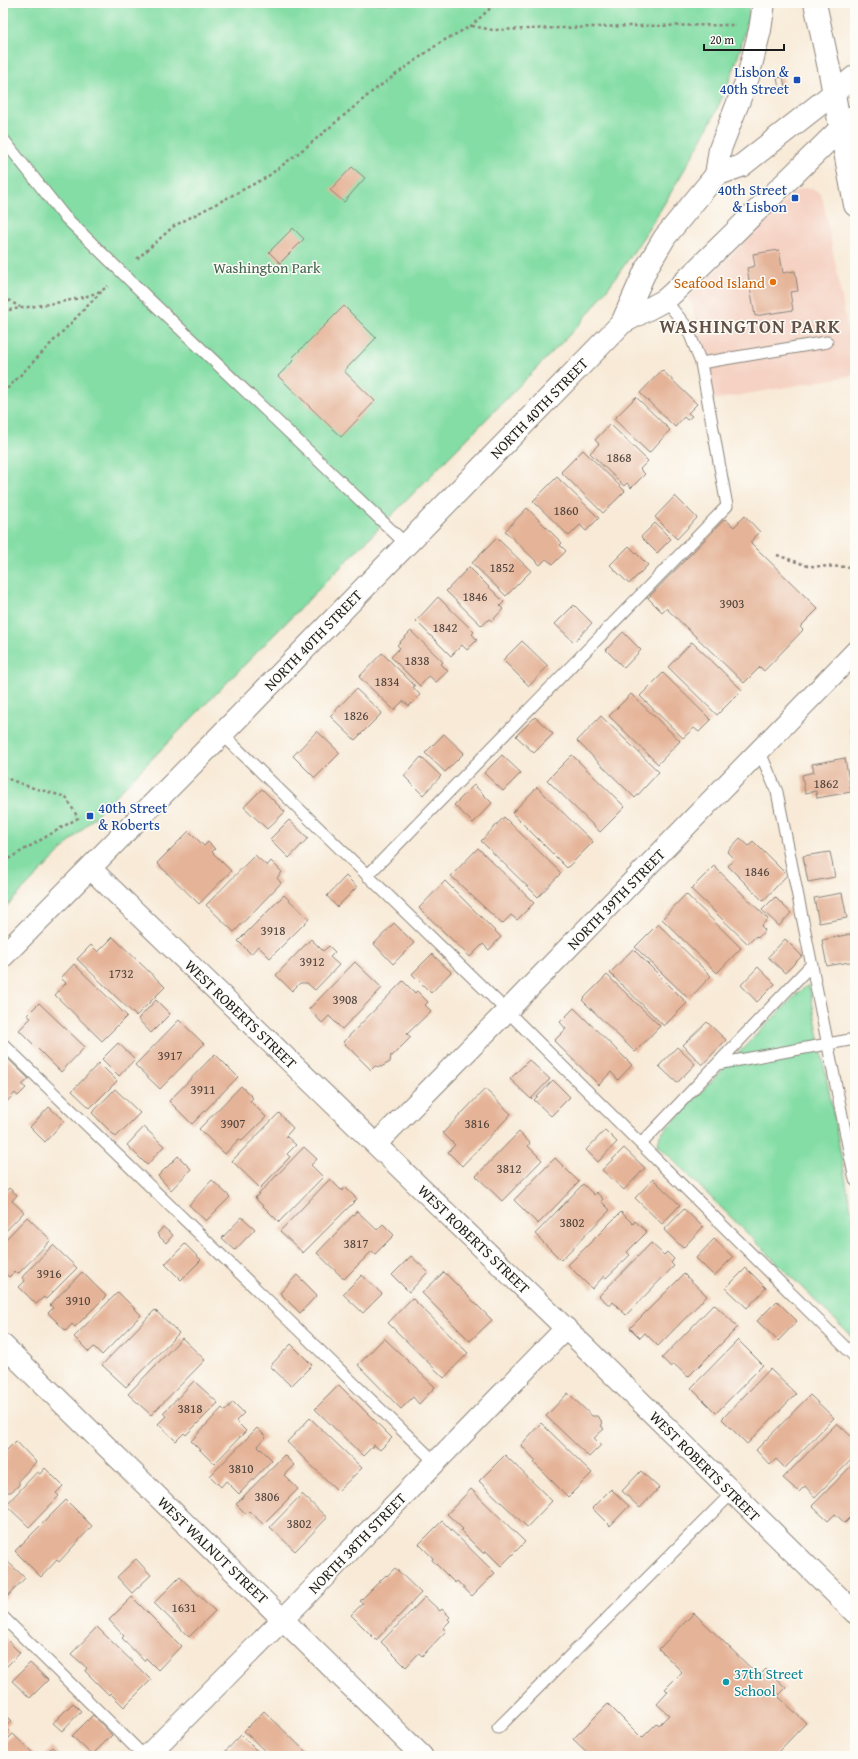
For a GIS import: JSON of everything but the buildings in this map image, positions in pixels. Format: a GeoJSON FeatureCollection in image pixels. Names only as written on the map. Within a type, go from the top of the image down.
{"type":"FeatureCollection","features":[{"type":"Feature","properties":{"kind":"street"},"geometry":{"type":"LineString","coordinates":[[764,3],[760,30],[748,77],[720,149],[716,175],[741,166],[855,76]]}},
{"type":"Feature","properties":{"kind":"street"},"geometry":{"type":"LineString","coordinates":[[815,3],[834,93],[848,121],[855,205]]}},
{"type":"Feature","properties":{"kind":"street","name":"NORTH 40TH STREET"},"geometry":{"type":"LineString","coordinates":[[3,956],[222,734],[622,323],[665,300],[848,121]]}},
{"type":"Feature","properties":{"kind":"street","name":"NORTH 40TH STREET"},"geometry":{"type":"LineString","coordinates":[[622,323],[647,267],[666,237],[716,175]]}},
{"type":"Feature","properties":{"kind":"street","name":"NORTH 39TH STREET"},"geometry":{"type":"LineString","coordinates":[[376,1144],[855,652]]}},
{"type":"Feature","properties":{"kind":"street","name":"WEST ROBERTS STREET"},"geometry":{"type":"LineString","coordinates":[[90,868],[566,1328],[855,1613]]}},
{"type":"Feature","properties":{"kind":"street","name":"NORTH 38TH STREET"},"geometry":{"type":"LineString","coordinates":[[147,1756],[283,1619],[566,1328]]}},
{"type":"Feature","properties":{"kind":"street","name":"WEST WALNUT STREET"},"geometry":{"type":"LineString","coordinates":[[3,1345],[422,1756]]}},
{"type":"Feature","properties":{"kind":"lane"},"geometry":{"type":"LineString","coordinates":[[3,139],[64,216],[406,544]]}},
{"type":"Feature","properties":{"kind":"lane"},"geometry":{"type":"LineString","coordinates":[[367,876],[726,506],[700,362],[687,327],[665,300]]}},
{"type":"Feature","properties":{"kind":"lane"},"geometry":{"type":"LineString","coordinates":[[700,362],[827,342]]}},
{"type":"Feature","properties":{"kind":"lane"},"geometry":{"type":"LineString","coordinates":[[222,734],[507,1011],[855,1358]]}},
{"type":"Feature","properties":{"kind":"lane"},"geometry":{"type":"LineString","coordinates":[[759,750],[777,792],[855,1180]]}},
{"type":"Feature","properties":{"kind":"lane"},"geometry":{"type":"LineString","coordinates":[[641,1144],[812,964]]}},
{"type":"Feature","properties":{"kind":"lane"},"geometry":{"type":"LineString","coordinates":[[717,1064],[855,1039]]}},
{"type":"Feature","properties":{"kind":"lane"},"geometry":{"type":"LineString","coordinates":[[3,1044],[435,1462]]}},
{"type":"Feature","properties":{"kind":"lane"},"geometry":{"type":"LineString","coordinates":[[498,1728],[732,1493]]}},
{"type":"Feature","properties":{"kind":"lane"},"geometry":{"type":"LineString","coordinates":[[3,1617],[144,1756]]}},
{"type":"Feature","properties":{"kind":"path"},"geometry":{"type":"LineString","coordinates":[[3,393],[103,291],[174,226],[267,177],[310,144],[373,91],[441,42],[471,26],[496,3]]}},
{"type":"Feature","properties":{"kind":"path"},"geometry":{"type":"LineString","coordinates":[[471,26],[493,30],[737,25]]}},
{"type":"Feature","properties":{"kind":"path"},"geometry":{"type":"LineString","coordinates":[[3,311],[20,307],[62,302],[103,291]]}},
{"type":"Feature","properties":{"kind":"path"},"geometry":{"type":"LineString","coordinates":[[3,297],[20,307]]}},
{"type":"Feature","properties":{"kind":"path"},"geometry":{"type":"LineString","coordinates":[[777,555],[808,566],[855,567]]}},
{"type":"Feature","properties":{"kind":"path"},"geometry":{"type":"LineString","coordinates":[[3,777],[30,787],[66,797],[78,818],[3,862]]}},
{"type":"Feature","properties":{"kind":"shaded area"},"geometry":{"type":"Polygon","coordinates":[[[804,188],[813,189],[820,193],[823,200],[855,366],[855,375],[713,400],[692,304],[687,299],[796,191],[804,188]]]}},
{"type":"Feature","properties":{"kind":"green space","name":"Washington Park"},"geometry":{"type":"Polygon","coordinates":[[[3,3],[750,3],[746,26],[733,72],[714,115],[692,157],[645,235],[607,290],[579,325],[3,910],[3,3]]]}},
{"type":"Feature","properties":{"kind":"green space"},"geometry":{"type":"Polygon","coordinates":[[[809,985],[855,1230],[855,1340],[658,1145],[660,1135],[753,1038],[802,989],[809,985]]]}},
{"type":"Feature","properties":{"kind":"place","name":"Lisbon & 40th Street"},"geometry":{"type":"Point","coordinates":[797,80]}},
{"type":"Feature","properties":{"kind":"place","name":"40th Street & Lisbon"},"geometry":{"type":"Point","coordinates":[795,198]}},
{"type":"Feature","properties":{"kind":"place","name":"Seafood Island"},"geometry":{"type":"Point","coordinates":[773,282]}},
{"type":"Feature","properties":{"kind":"place","name":"40th Street & Roberts"},"geometry":{"type":"Point","coordinates":[90,816]}},
{"type":"Feature","properties":{"kind":"place","name":"37th Street School"},"geometry":{"type":"Point","coordinates":[726,1682]}},
{"type":"Feature","properties":{"kind":"district","name":"WASHINGTON PARK"},"geometry":{"type":"Point","coordinates":[750,326]}}]}
